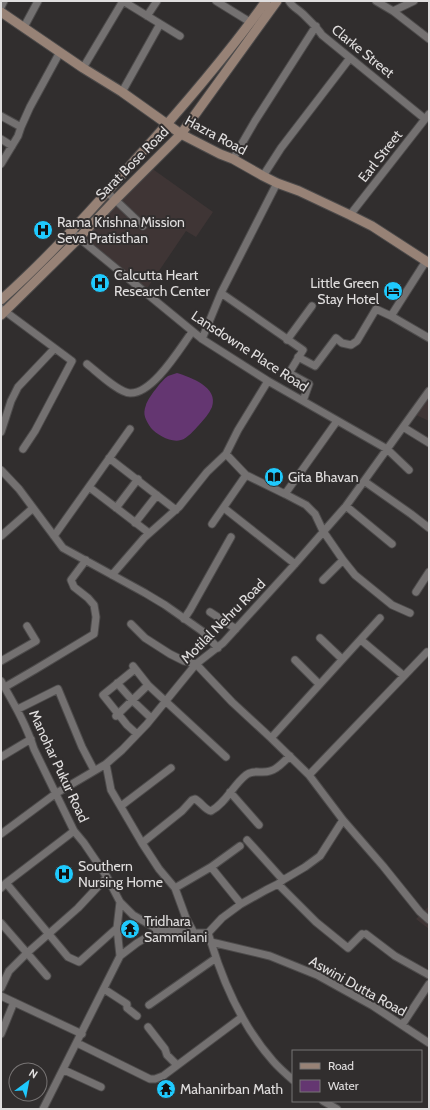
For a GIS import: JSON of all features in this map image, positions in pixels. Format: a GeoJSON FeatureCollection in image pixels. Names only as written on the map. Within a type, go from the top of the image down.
{"type":"FeatureCollection","features":[{"type":"Feature","properties":{"kind":"main road"},"geometry":{"type":"LineString","coordinates":[[1,300],[71,231],[168,124],[266,1]]}},
{"type":"Feature","properties":{"kind":"main road","name":"Sarat Bose Road"},"geometry":{"type":"LineString","coordinates":[[2,312],[79,238],[181,134],[277,1]]}},
{"type":"Feature","properties":{"kind":"main road","name":"Hazra Road"},"geometry":{"type":"LineString","coordinates":[[1,12],[83,68],[122,92],[181,134],[233,159],[262,176],[300,191],[350,214],[372,226],[427,262]]}},
{"type":"Feature","properties":{"kind":"street"},"geometry":{"type":"LineString","coordinates":[[1,7],[4,1]]}},
{"type":"Feature","properties":{"kind":"street"},"geometry":{"type":"LineString","coordinates":[[24,27],[38,1]]}},
{"type":"Feature","properties":{"kind":"street"},"geometry":{"type":"LineString","coordinates":[[83,68],[123,1],[180,36]]}},
{"type":"Feature","properties":{"kind":"street"},"geometry":{"type":"LineString","coordinates":[[147,16],[157,1]]}},
{"type":"Feature","properties":{"kind":"street"},"geometry":{"type":"LineString","coordinates":[[216,1],[250,22]]}},
{"type":"Feature","properties":{"kind":"street","name":"Clarke Street"},"geometry":{"type":"LineString","coordinates":[[289,1],[291,5],[316,26],[322,36],[427,116]]}},
{"type":"Feature","properties":{"kind":"street"},"geometry":{"type":"LineString","coordinates":[[376,1],[393,11],[429,39]]}},
{"type":"Feature","properties":{"kind":"street"},"geometry":{"type":"LineString","coordinates":[[393,11],[414,1]]}},
{"type":"Feature","properties":{"kind":"street"},"geometry":{"type":"LineString","coordinates":[[122,92],[160,24]]}},
{"type":"Feature","properties":{"kind":"street"},"geometry":{"type":"LineString","coordinates":[[233,159],[255,121],[316,26]]}},
{"type":"Feature","properties":{"kind":"street"},"geometry":{"type":"LineString","coordinates":[[1,164],[18,136],[30,107],[60,52]]}},
{"type":"Feature","properties":{"kind":"street"},"geometry":{"type":"LineString","coordinates":[[262,176],[281,148],[350,58]]}},
{"type":"Feature","properties":{"kind":"street"},"geometry":{"type":"LineString","coordinates":[[1,116],[21,127]]}},
{"type":"Feature","properties":{"kind":"street","name":"Earl Street"},"geometry":{"type":"LineString","coordinates":[[350,214],[427,116]]}},
{"type":"Feature","properties":{"kind":"street"},"geometry":{"type":"LineString","coordinates":[[1,139],[12,146]]}},
{"type":"Feature","properties":{"kind":"street"},"geometry":{"type":"LineString","coordinates":[[202,339],[221,293],[277,183]]}},
{"type":"Feature","properties":{"kind":"street"},"geometry":{"type":"LineString","coordinates":[[107,192],[143,226]]}},
{"type":"Feature","properties":{"kind":"street","name":"Lansdowne Place Road"},"geometry":{"type":"LineString","coordinates":[[71,231],[192,332],[268,382],[387,449],[409,470]]}},
{"type":"Feature","properties":{"kind":"street"},"geometry":{"type":"LineString","coordinates":[[391,316],[427,262]]}},
{"type":"Feature","properties":{"kind":"street"},"geometry":{"type":"LineString","coordinates":[[221,293],[303,350],[290,373],[308,384],[303,401]]}},
{"type":"Feature","properties":{"kind":"street"},"geometry":{"type":"LineString","coordinates":[[287,340],[312,306]]}},
{"type":"Feature","properties":{"kind":"street"},"geometry":{"type":"LineString","coordinates":[[298,357],[315,366],[336,338],[342,343],[351,345],[357,340],[376,309],[429,338]]}},
{"type":"Feature","properties":{"kind":"street"},"geometry":{"type":"LineString","coordinates":[[2,312],[72,361],[35,431],[23,449]]}},
{"type":"Feature","properties":{"kind":"street"},"geometry":{"type":"LineString","coordinates":[[87,364],[102,378],[123,391],[130,393],[138,391],[149,385],[168,367],[192,332]]}},
{"type":"Feature","properties":{"kind":"street"},"geometry":{"type":"LineString","coordinates":[[1,432],[11,401],[18,388],[54,349]]}},
{"type":"Feature","properties":{"kind":"street"},"geometry":{"type":"LineString","coordinates":[[112,575],[149,533],[176,510],[207,472],[226,454],[238,430],[268,382]]}},
{"type":"Feature","properties":{"kind":"street","name":"Motilal Nehru Road"},"geometry":{"type":"LineString","coordinates":[[1,834],[55,794],[106,764],[122,750],[166,701],[196,664],[218,648],[346,506],[429,391]]}},
{"type":"Feature","properties":{"kind":"street"},"geometry":{"type":"LineString","coordinates":[[285,494],[337,421]]}},
{"type":"Feature","properties":{"kind":"street"},"geometry":{"type":"LineString","coordinates":[[403,427],[429,443]]}},
{"type":"Feature","properties":{"kind":"street"},"geometry":{"type":"LineString","coordinates":[[54,536],[130,429]]}},
{"type":"Feature","properties":{"kind":"street"},"geometry":{"type":"LineString","coordinates":[[226,454],[246,475],[306,505],[315,514],[323,531],[355,575],[392,606],[410,614]]}},
{"type":"Feature","properties":{"kind":"street"},"geometry":{"type":"LineString","coordinates":[[109,458],[176,510]]}},
{"type":"Feature","properties":{"kind":"street"},"geometry":{"type":"LineString","coordinates":[[1,470],[19,489],[63,548],[145,593],[202,631],[218,648]]}},
{"type":"Feature","properties":{"kind":"street"},"geometry":{"type":"LineString","coordinates":[[212,524],[246,475]]}},
{"type":"Feature","properties":{"kind":"street"},"geometry":{"type":"LineString","coordinates":[[116,508],[138,479]]}},
{"type":"Feature","properties":{"kind":"street"},"geometry":{"type":"LineString","coordinates":[[364,482],[429,528]]}},
{"type":"Feature","properties":{"kind":"street"},"geometry":{"type":"LineString","coordinates":[[89,487],[149,533]]}},
{"type":"Feature","properties":{"kind":"street"},"geometry":{"type":"LineString","coordinates":[[135,523],[157,495]]}},
{"type":"Feature","properties":{"kind":"street"},"geometry":{"type":"LineString","coordinates":[[346,506],[392,544]]}},
{"type":"Feature","properties":{"kind":"street"},"geometry":{"type":"LineString","coordinates":[[1,536],[33,508]]}},
{"type":"Feature","properties":{"kind":"street"},"geometry":{"type":"LineString","coordinates":[[224,508],[295,564]]}},
{"type":"Feature","properties":{"kind":"street"},"geometry":{"type":"LineString","coordinates":[[184,619],[232,537]]}},
{"type":"Feature","properties":{"kind":"street"},"geometry":{"type":"LineString","coordinates":[[3,684],[46,663],[94,634],[96,617],[94,605],[88,598],[74,588],[71,580],[86,560]]}},
{"type":"Feature","properties":{"kind":"street"},"geometry":{"type":"LineString","coordinates":[[323,580],[343,560]]}},
{"type":"Feature","properties":{"kind":"street"},"geometry":{"type":"LineString","coordinates":[[416,592],[429,572]]}},
{"type":"Feature","properties":{"kind":"street"},"geometry":{"type":"LineString","coordinates":[[210,612],[236,629]]}},
{"type":"Feature","properties":{"kind":"street"},"geometry":{"type":"LineString","coordinates":[[271,738],[380,618]]}},
{"type":"Feature","properties":{"kind":"street"},"geometry":{"type":"LineString","coordinates":[[131,624],[145,638],[170,654],[184,661],[196,664],[232,702],[290,756],[309,775],[420,912],[429,920]]}},
{"type":"Feature","properties":{"kind":"street"},"geometry":{"type":"LineString","coordinates":[[1,661],[36,641],[27,626]]}},
{"type":"Feature","properties":{"kind":"street"},"geometry":{"type":"LineString","coordinates":[[320,638],[342,659]]}},
{"type":"Feature","properties":{"kind":"street"},"geometry":{"type":"LineString","coordinates":[[361,640],[404,676]]}},
{"type":"Feature","properties":{"kind":"street"},"geometry":{"type":"LineString","coordinates":[[309,775],[427,652]]}},
{"type":"Feature","properties":{"kind":"street"},"geometry":{"type":"LineString","coordinates":[[295,660],[319,684]]}},
{"type":"Feature","properties":{"kind":"street"},"geometry":{"type":"LineString","coordinates":[[137,734],[117,715],[102,695],[117,684],[134,668],[148,685],[226,757]]}},
{"type":"Feature","properties":{"kind":"street","name":"Manohar Pukur Road"},"geometry":{"type":"LineString","coordinates":[[3,684],[18,709],[31,738],[34,749],[74,832],[84,843],[107,877],[120,902]]}},
{"type":"Feature","properties":{"kind":"street"},"geometry":{"type":"LineString","coordinates":[[117,684],[132,701],[151,718]]}},
{"type":"Feature","properties":{"kind":"street"},"geometry":{"type":"LineString","coordinates":[[117,715],[148,685]]}},
{"type":"Feature","properties":{"kind":"street"},"geometry":{"type":"LineString","coordinates":[[18,709],[58,690],[82,747],[94,770]]}},
{"type":"Feature","properties":{"kind":"street"},"geometry":{"type":"LineString","coordinates":[[1,757],[31,738]]}},
{"type":"Feature","properties":{"kind":"street"},"geometry":{"type":"LineString","coordinates":[[142,843],[182,811],[192,800],[198,800],[211,811],[221,803],[247,773],[255,771],[264,773],[272,771],[290,756]]}},
{"type":"Feature","properties":{"kind":"street"},"geometry":{"type":"LineString","coordinates":[[106,764],[111,790],[142,843],[159,869],[175,888],[186,918],[194,933]]}},
{"type":"Feature","properties":{"kind":"street"},"geometry":{"type":"LineString","coordinates":[[120,806],[171,768]]}},
{"type":"Feature","properties":{"kind":"street"},"geometry":{"type":"LineString","coordinates":[[230,792],[259,824]]}},
{"type":"Feature","properties":{"kind":"street"},"geometry":{"type":"LineString","coordinates":[[120,902],[133,915],[159,930],[208,933],[222,918],[241,904],[281,882],[320,856],[344,820]]}},
{"type":"Feature","properties":{"kind":"street"},"geometry":{"type":"LineString","coordinates":[[74,832],[3,885],[68,957],[79,962],[118,928]]}},
{"type":"Feature","properties":{"kind":"street"},"geometry":{"type":"LineString","coordinates":[[247,840],[316,922],[348,948],[364,934],[395,956],[429,975]]}},
{"type":"Feature","properties":{"kind":"street"},"geometry":{"type":"LineString","coordinates":[[175,888],[211,867],[240,846]]}},
{"type":"Feature","properties":{"kind":"street"},"geometry":{"type":"LineString","coordinates":[[211,867],[241,904]]}},
{"type":"Feature","properties":{"kind":"street"},"geometry":{"type":"LineString","coordinates":[[1,988],[9,971],[78,908],[107,877]]}},
{"type":"Feature","properties":{"kind":"street"},"geometry":{"type":"LineString","coordinates":[[120,902],[118,928],[120,956]]}},
{"type":"Feature","properties":{"kind":"street"},"geometry":{"type":"LineString","coordinates":[[1,923],[47,976]]}},
{"type":"Feature","properties":{"kind":"street"},"geometry":{"type":"LineString","coordinates":[[43,1109],[64,1070],[120,956],[137,943],[159,930]]}},
{"type":"Feature","properties":{"kind":"street"},"geometry":{"type":"LineString","coordinates":[[208,933],[212,942],[218,966],[237,1009],[253,1034],[273,1060],[292,1079]]}},
{"type":"Feature","properties":{"kind":"street","name":"Aswini Dutta Road"},"geometry":{"type":"LineString","coordinates":[[212,942],[270,956],[317,975],[373,1006],[429,1043]]}},
{"type":"Feature","properties":{"kind":"street"},"geometry":{"type":"LineString","coordinates":[[149,1005],[216,958]]}},
{"type":"Feature","properties":{"kind":"street"},"geometry":{"type":"LineString","coordinates":[[402,1025],[429,984]]}},
{"type":"Feature","properties":{"kind":"street"},"geometry":{"type":"LineString","coordinates":[[104,989],[127,1004],[127,1008],[137,1016]]}},
{"type":"Feature","properties":{"kind":"street"},"geometry":{"type":"LineString","coordinates":[[1,996],[82,1034]]}},
{"type":"Feature","properties":{"kind":"street"},"geometry":{"type":"LineString","coordinates":[[1,1034],[14,1002]]}},
{"type":"Feature","properties":{"kind":"street"},"geometry":{"type":"LineString","coordinates":[[77,1043],[150,1079],[155,1079],[177,1066],[242,1017]]}},
{"type":"Feature","properties":{"kind":"street"},"geometry":{"type":"LineString","coordinates":[[148,1027],[165,1049],[167,1055],[177,1066]]}},
{"type":"Feature","properties":{"kind":"street"},"geometry":{"type":"LineString","coordinates":[[64,1070],[101,1087]]}},
{"type":"Feature","properties":{"kind":"street"},"geometry":{"type":"LineString","coordinates":[[325,1102],[337,1109]]}},
{"type":"Feature","properties":{"kind":"shaded area"},"geometry":{"type":"Polygon","coordinates":[[[147,165],[213,212],[196,237],[186,231],[144,293],[77,237],[147,165]]]}},
{"type":"Feature","properties":{"kind":"shaded area"},"geometry":{"type":"Polygon","coordinates":[[[429,395],[429,421],[414,414],[429,395]]]}},
{"type":"Feature","properties":{"kind":"shaded area"},"geometry":{"type":"Polygon","coordinates":[[[429,906],[429,929],[416,919],[429,906]]]}},
{"type":"Feature","properties":{"kind":"water"},"geometry":{"type":"Polygon","coordinates":[[[177,373],[196,380],[202,384],[211,394],[213,400],[211,410],[199,425],[186,438],[177,441],[164,438],[154,431],[146,420],[144,412],[147,402],[159,385],[168,376],[177,373]]]}},
{"type":"Feature","properties":{"kind":"place","name":"Rama Krishna Mission Seva Pratisthan"},"geometry":{"type":"Point","coordinates":[43,230]}},
{"type":"Feature","properties":{"kind":"place","name":"Calcutta Heart Research Center"},"geometry":{"type":"Point","coordinates":[100,283]}},
{"type":"Feature","properties":{"kind":"place","name":"Little Green Stay Hotel"},"geometry":{"type":"Point","coordinates":[393,291]}},
{"type":"Feature","properties":{"kind":"place","name":"Gita Bhavan"},"geometry":{"type":"Point","coordinates":[274,477]}},
{"type":"Feature","properties":{"kind":"place","name":"Southern Nursing Home"},"geometry":{"type":"Point","coordinates":[64,874]}},
{"type":"Feature","properties":{"kind":"place","name":"Tridhara Sammilani"},"geometry":{"type":"Point","coordinates":[130,929]}},
{"type":"Feature","properties":{"kind":"place","name":"Mahanirban Math"},"geometry":{"type":"Point","coordinates":[166,1089]}}]}
